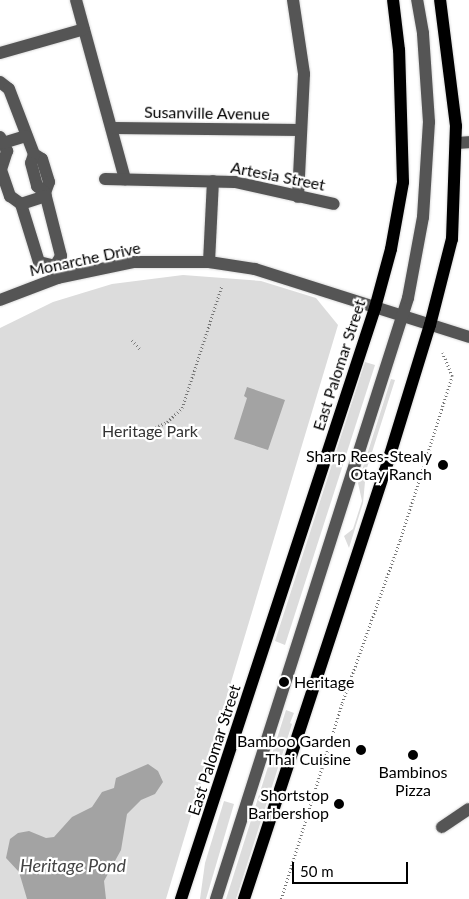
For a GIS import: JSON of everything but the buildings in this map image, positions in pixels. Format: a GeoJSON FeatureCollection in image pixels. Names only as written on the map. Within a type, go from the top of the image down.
{"type":"FeatureCollection","features":[{"type":"Feature","properties":{"kind":"main road","name":"East Palomar Street"},"geometry":{"type":"LineString","coordinates":[[182,899],[375,308],[391,249],[403,182],[399,50],[393,0]]}},
{"type":"Feature","properties":{"kind":"main road"},"geometry":{"type":"LineString","coordinates":[[244,899],[382,480],[430,325],[452,238],[456,143],[440,0]]}},
{"type":"Feature","properties":{"kind":"street"},"geometry":{"type":"LineString","coordinates":[[76,0],[126,179]]}},
{"type":"Feature","properties":{"kind":"street"},"geometry":{"type":"LineString","coordinates":[[293,0],[304,74],[298,197]]}},
{"type":"Feature","properties":{"kind":"street"},"geometry":{"type":"LineString","coordinates":[[216,899],[403,317],[416,263],[427,172],[428,82],[417,0]]}},
{"type":"Feature","properties":{"kind":"street"},"geometry":{"type":"LineString","coordinates":[[0,53],[84,29]]}},
{"type":"Feature","properties":{"kind":"street"},"geometry":{"type":"LineString","coordinates":[[0,82],[9,89],[26,136],[34,154],[42,159],[49,182],[46,195],[61,256],[56,272],[39,262],[21,204],[10,196],[1,170],[7,151],[2,140],[26,136]]}},
{"type":"Feature","properties":{"kind":"street","name":"Susanville Avenue"},"geometry":{"type":"LineString","coordinates":[[113,128],[302,130]]}},
{"type":"Feature","properties":{"kind":"street"},"geometry":{"type":"LineString","coordinates":[[456,143],[469,142]]}},
{"type":"Feature","properties":{"kind":"street","name":"Artesia Street"},"geometry":{"type":"LineString","coordinates":[[105,179],[235,182],[334,204]]}},
{"type":"Feature","properties":{"kind":"street"},"geometry":{"type":"LineString","coordinates":[[209,262],[213,181]]}},
{"type":"Feature","properties":{"kind":"street"},"geometry":{"type":"LineString","coordinates":[[21,204],[46,195]]}},
{"type":"Feature","properties":{"kind":"street","name":"Monarche Drive"},"geometry":{"type":"LineString","coordinates":[[0,300],[56,272],[134,262],[209,262],[255,269],[469,337]]}},
{"type":"Feature","properties":{"kind":"street"},"geometry":{"type":"LineString","coordinates":[[442,827],[469,809]]}},
{"type":"Feature","properties":{"kind":"path"},"geometry":{"type":"LineString","coordinates":[[152,429],[166,422],[182,408],[222,286]]}},
{"type":"Feature","properties":{"kind":"path"},"geometry":{"type":"LineString","coordinates":[[132,340],[140,349]]}},
{"type":"Feature","properties":{"kind":"path"},"geometry":{"type":"LineString","coordinates":[[281,899],[342,703],[400,540],[452,376],[442,353]]}},
{"type":"Feature","properties":{"kind":"green space","name":"Heritage Park"},"geometry":{"type":"Polygon","coordinates":[[[183,275],[261,281],[316,298],[338,325],[166,899],[0,899],[0,328],[53,302],[112,284],[183,275]]]}},
{"type":"Feature","properties":{"kind":"green space"},"geometry":{"type":"Polygon","coordinates":[[[365,362],[375,365],[285,645],[275,641],[365,362]]]}},
{"type":"Feature","properties":{"kind":"green space"},"geometry":{"type":"Polygon","coordinates":[[[391,379],[395,380],[366,471],[363,503],[349,548],[344,536],[353,529],[362,501],[358,483],[391,379]]]}},
{"type":"Feature","properties":{"kind":"green space"},"geometry":{"type":"Polygon","coordinates":[[[286,710],[294,713],[290,723],[292,724],[236,899],[226,899],[286,710]]]}},
{"type":"Feature","properties":{"kind":"green space"},"geometry":{"type":"Polygon","coordinates":[[[224,801],[234,804],[206,899],[200,899],[205,863],[224,801]]]}},
{"type":"Feature","properties":{"kind":"water"},"geometry":{"type":"Polygon","coordinates":[[[247,387],[285,400],[268,450],[234,439],[247,398],[244,396],[247,387]]]}},
{"type":"Feature","properties":{"kind":"water","name":"Heritage Pond"},"geometry":{"type":"Polygon","coordinates":[[[148,764],[158,771],[163,782],[155,794],[141,800],[127,814],[121,850],[104,881],[106,899],[27,899],[19,872],[6,858],[10,839],[18,833],[29,831],[46,838],[54,837],[72,817],[92,807],[102,792],[114,788],[116,778],[148,764]]]}},
{"type":"Feature","properties":{"kind":"place","name":"Sharp Rees-Stealy Otay Ranch"},"geometry":{"type":"Point","coordinates":[443,465]}},
{"type":"Feature","properties":{"kind":"place","name":"Heritage"},"geometry":{"type":"Point","coordinates":[284,682]}},
{"type":"Feature","properties":{"kind":"place","name":"Bamboo Garden Thai Cuisine"},"geometry":{"type":"Point","coordinates":[361,750]}},
{"type":"Feature","properties":{"kind":"place","name":"Bambinos Pizza"},"geometry":{"type":"Point","coordinates":[413,755]}},
{"type":"Feature","properties":{"kind":"place","name":"Shortstop Barbershop"},"geometry":{"type":"Point","coordinates":[339,804]}}]}
